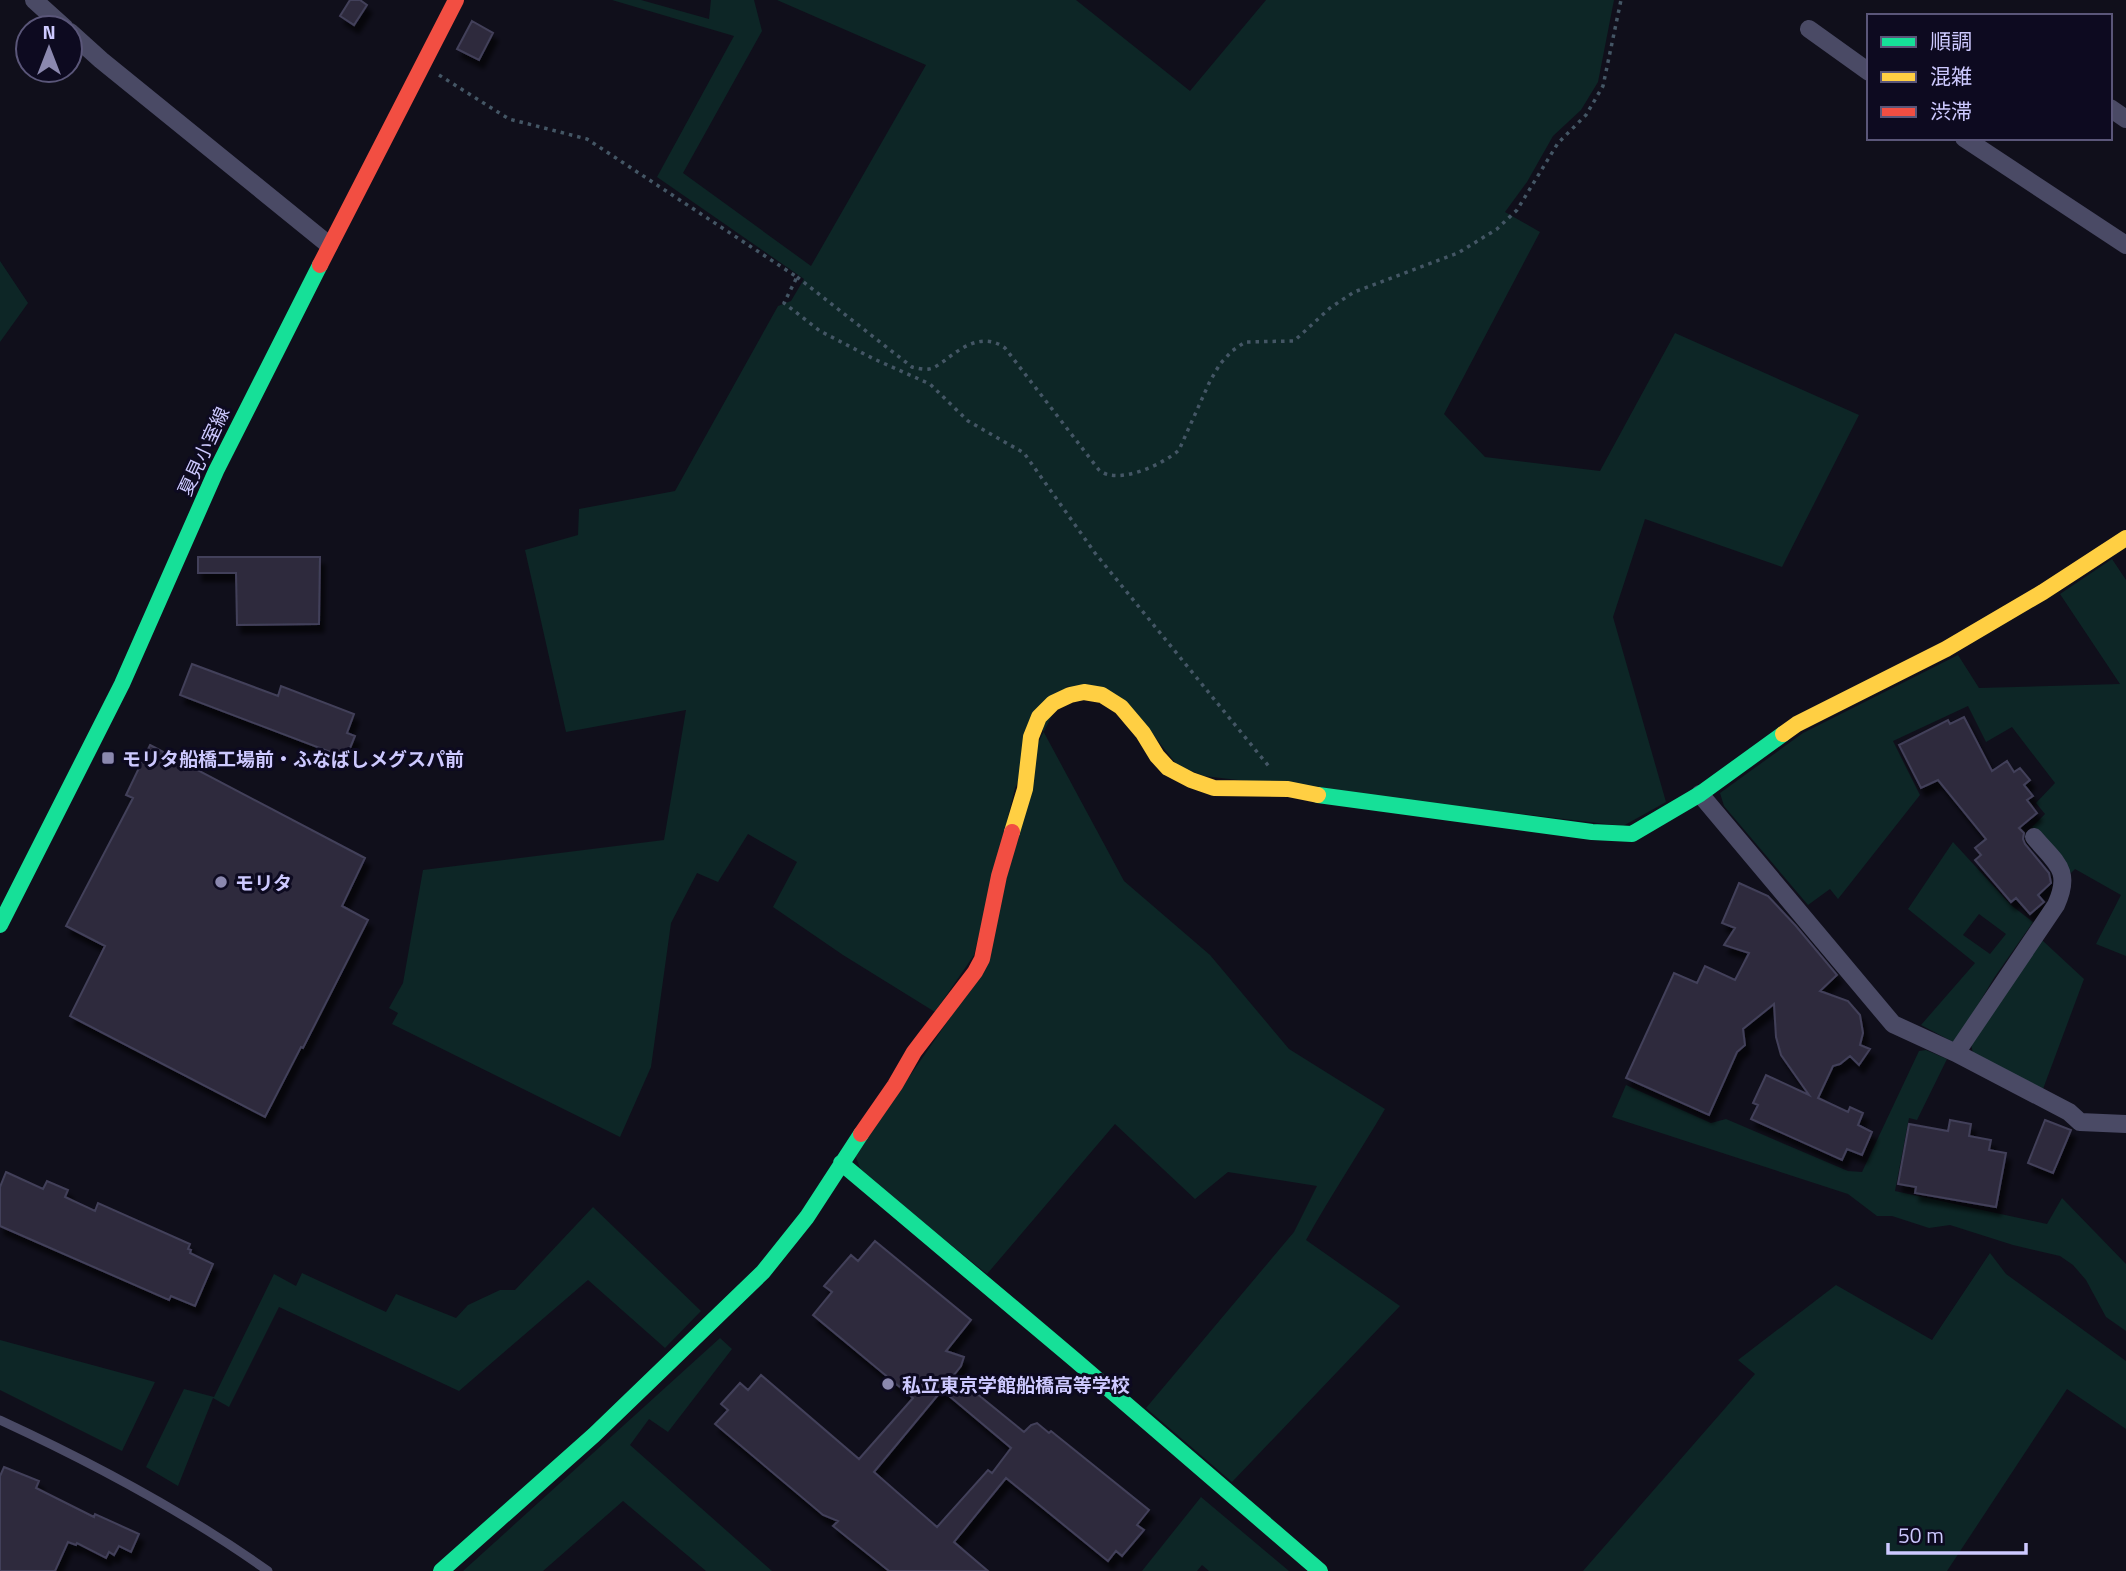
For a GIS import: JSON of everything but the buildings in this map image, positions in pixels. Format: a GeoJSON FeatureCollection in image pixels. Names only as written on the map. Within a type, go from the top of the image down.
{"type":"FeatureCollection","features":[{"type":"Feature","properties":{"kind":"street"},"geometry":{"type":"LineString","coordinates":[[34,0],[50,14]]}},
{"type":"Feature","properties":{"kind":"street","name":"夏見小室線"},"geometry":{"type":"LineString","coordinates":[[0,925],[9,897],[122,684],[216,471],[456,0]]}},
{"type":"Feature","properties":{"kind":"street"},"geometry":{"type":"LineString","coordinates":[[1809,29],[1867,71]]}},
{"type":"Feature","properties":{"kind":"street"},"geometry":{"type":"LineString","coordinates":[[84,45],[329,245]]}},
{"type":"Feature","properties":{"kind":"street"},"geometry":{"type":"LineString","coordinates":[[1967,140],[2126,245]]}},
{"type":"Feature","properties":{"kind":"street"},"geometry":{"type":"LineString","coordinates":[[441,1571],[594,1435],[763,1272],[807,1217],[914,1052],[975,972],[982,958],[999,876],[1025,789],[1031,737],[1039,717],[1053,703],[1084,692],[1102,695],[1121,707],[1168,768],[1214,788],[1288,789],[1348,800],[1592,832],[1632,834],[1700,794],[1797,724],[1946,649],[2043,592],[2126,538]]}},
{"type":"Feature","properties":{"kind":"street"},"geometry":{"type":"LineString","coordinates":[[1700,794],[1893,1024],[2070,1112],[2080,1122],[2126,1125]]}},
{"type":"Feature","properties":{"kind":"street"},"geometry":{"type":"LineString","coordinates":[[1956,1053],[2063,891],[2062,869],[2034,837]]}},
{"type":"Feature","properties":{"kind":"street"},"geometry":{"type":"LineString","coordinates":[[841,1163],[1320,1571]]}},
{"type":"Feature","properties":{"kind":"lane"},"geometry":{"type":"LineString","coordinates":[[0,1420],[127,1483],[201,1526],[268,1571]]}},
{"type":"Feature","properties":{"kind":"path"},"geometry":{"type":"LineString","coordinates":[[422,66],[509,119],[587,139],[797,277],[912,367],[934,367],[974,342],[990,341],[999,344],[1005,348],[1099,470],[1107,476],[1131,474],[1172,457],[1180,450],[1220,364],[1245,342],[1294,341],[1330,308],[1354,292],[1458,253],[1497,229],[1517,209],[1558,143],[1586,115],[1603,86],[1621,0]]}},
{"type":"Feature","properties":{"kind":"path"},"geometry":{"type":"LineString","coordinates":[[797,277],[784,303],[820,331],[930,384],[968,421],[1024,453],[1095,553],[1288,789]]}},
{"type":"Feature","properties":{"kind":"green space"},"geometry":{"type":"Polygon","coordinates":[[[612,0],[641,0],[709,19],[711,0],[754,0],[762,31],[683,173],[811,266],[926,65],[777,0],[1076,0],[1190,91],[1266,0],[1614,0],[1598,82],[1581,110],[1553,136],[1527,182],[1505,212],[1540,232],[1444,414],[1485,457],[1600,471],[1675,333],[1859,415],[1782,567],[1645,519],[1613,617],[1666,802],[1623,826],[1204,776],[1177,765],[1136,713],[1067,686],[1015,788],[974,955],[935,1012],[843,955],[773,907],[797,862],[748,834],[718,882],[697,873],[671,923],[651,1067],[620,1137],[392,1024],[398,1013],[389,1008],[403,983],[423,870],[664,840],[686,710],[566,732],[525,550],[578,535],[579,509],[675,491],[778,306],[791,301],[804,279],[657,177],[734,36],[612,0]]]}},
{"type":"Feature","properties":{"kind":"green space"},"geometry":{"type":"Polygon","coordinates":[[[0,261],[28,303],[0,342],[0,261]]]}},
{"type":"Feature","properties":{"kind":"green space"},"geometry":{"type":"Polygon","coordinates":[[[2112,559],[2126,580],[2126,956],[2096,944],[2121,895],[2075,869],[2071,873],[2059,853],[2032,827],[2045,814],[2036,803],[2055,783],[2012,727],[1986,742],[1968,706],[1893,741],[1920,795],[1838,899],[1830,889],[1808,905],[1724,806],[1720,793],[1803,733],[1958,655],[1979,688],[2120,684],[2060,594],[2112,559]]]}},
{"type":"Feature","properties":{"kind":"green space"},"geometry":{"type":"Polygon","coordinates":[[[1041,727],[1124,881],[1210,955],[1289,1049],[1385,1109],[1306,1240],[1400,1306],[1232,1482],[1146,1408],[1294,1232],[1317,1186],[1228,1172],[1195,1199],[1115,1124],[987,1274],[862,1173],[855,1155],[986,966],[1041,727]]]}},
{"type":"Feature","properties":{"kind":"green space"},"geometry":{"type":"Polygon","coordinates":[[[1953,842],[2011,905],[2033,922],[1994,978],[1955,1043],[1921,1025],[1975,963],[1908,909],[1953,842]],[[1979,914],[1963,935],[1990,954],[2006,934],[1979,914]]]}},
{"type":"Feature","properties":{"kind":"green space"},"geometry":{"type":"Polygon","coordinates":[[[2042,940],[2084,979],[2043,1089],[1973,1053],[1971,1044],[2042,940]]]}},
{"type":"Feature","properties":{"kind":"green space"},"geometry":{"type":"Polygon","coordinates":[[[1926,1050],[1947,1059],[1917,1120],[1909,1118],[1895,1191],[2047,1224],[2062,1198],[2126,1264],[2126,1331],[2106,1317],[2086,1280],[2073,1265],[2060,1256],[2013,1245],[1950,1225],[1929,1228],[1892,1216],[1877,1216],[1848,1194],[1612,1117],[1626,1085],[1711,1123],[1726,1119],[1848,1171],[1862,1172],[1919,1051],[1926,1050]]]}},
{"type":"Feature","properties":{"kind":"green space"},"geometry":{"type":"Polygon","coordinates":[[[593,1207],[701,1311],[665,1348],[588,1280],[459,1391],[279,1307],[229,1407],[213,1398],[178,1486],[146,1467],[184,1389],[214,1397],[274,1274],[296,1286],[302,1273],[386,1312],[396,1294],[456,1318],[468,1305],[500,1290],[515,1290],[593,1207]]]}},
{"type":"Feature","properties":{"kind":"green space"},"geometry":{"type":"Polygon","coordinates":[[[1990,1253],[2006,1274],[2126,1361],[2126,1429],[2067,1389],[1947,1571],[1583,1571],[1755,1374],[1738,1360],[1836,1285],[1932,1340],[1990,1253]]]}},
{"type":"Feature","properties":{"kind":"green space"},"geometry":{"type":"Polygon","coordinates":[[[720,1338],[732,1349],[668,1432],[649,1419],[630,1445],[772,1571],[706,1571],[623,1501],[543,1571],[463,1571],[720,1338]]]}},
{"type":"Feature","properties":{"kind":"green space"},"geometry":{"type":"Polygon","coordinates":[[[0,1340],[155,1382],[122,1451],[0,1390],[0,1340]]]}},
{"type":"Feature","properties":{"kind":"green space"},"geometry":{"type":"Polygon","coordinates":[[[1201,1497],[1289,1571],[1209,1571],[1202,1565],[1197,1571],[1142,1571],[1201,1497]]]}},
{"type":"Feature","properties":{"kind":"traffic: fast"},"geometry":{"type":"LineString","coordinates":[[0,925],[122,684],[216,471],[320,265]]}},
{"type":"Feature","properties":{"kind":"traffic: fast"},"geometry":{"type":"LineString","coordinates":[[1318,795],[1592,832],[1632,834],[1700,794],[1783,734]]}},
{"type":"Feature","properties":{"kind":"traffic: fast"},"geometry":{"type":"LineString","coordinates":[[441,1571],[594,1435],[763,1272],[807,1217],[861,1134]]}},
{"type":"Feature","properties":{"kind":"traffic: fast"},"geometry":{"type":"LineString","coordinates":[[841,1163],[1320,1571]]}},
{"type":"Feature","properties":{"kind":"traffic: slow"},"geometry":{"type":"LineString","coordinates":[[1783,734],[1797,724],[1946,649],[2043,592],[2126,538]]}},
{"type":"Feature","properties":{"kind":"traffic: slow"},"geometry":{"type":"LineString","coordinates":[[1012,832],[1025,789],[1031,737],[1039,717],[1053,703],[1084,692],[1102,695],[1121,707],[1168,768],[1191,780],[1214,788],[1288,789],[1318,795]]}},
{"type":"Feature","properties":{"kind":"traffic: jam"},"geometry":{"type":"LineString","coordinates":[[320,265],[456,0]]}},
{"type":"Feature","properties":{"kind":"traffic: jam"},"geometry":{"type":"LineString","coordinates":[[861,1134],[914,1052],[982,959],[999,876],[1012,832]]}},
{"type":"Feature","properties":{"kind":"place","name":"モリタ船橋工場前・ふなばしメグスパ前"},"geometry":{"type":"Point","coordinates":[108,758]}},
{"type":"Feature","properties":{"kind":"place","name":"モリタ"},"geometry":{"type":"Point","coordinates":[221,882]}},
{"type":"Feature","properties":{"kind":"place","name":"私立東京学館船橋高等学校"},"geometry":{"type":"Point","coordinates":[888,1384]}}]}
